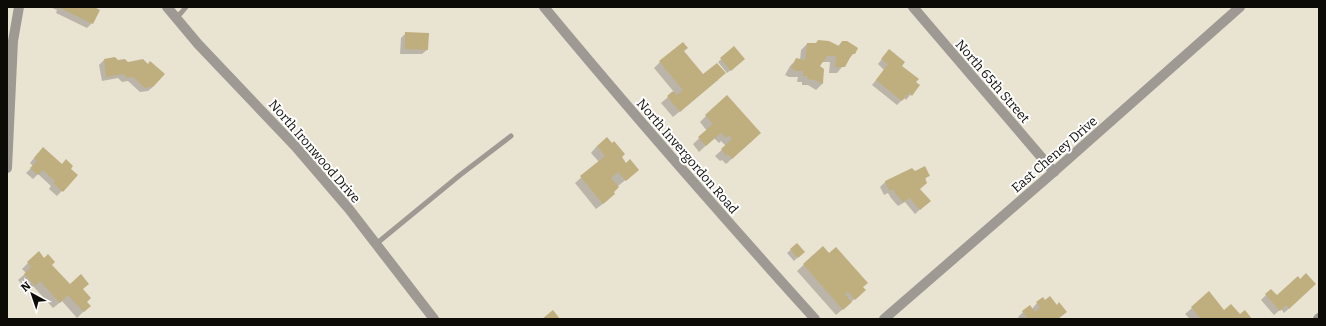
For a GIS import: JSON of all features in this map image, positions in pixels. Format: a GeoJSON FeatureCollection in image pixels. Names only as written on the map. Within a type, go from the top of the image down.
{"type":"FeatureCollection","features":[{"type":"Feature","properties":{"kind":"street"},"geometry":{"type":"LineString","coordinates":[[7,168],[13,41],[19,7]]}},
{"type":"Feature","properties":{"kind":"street","name":"North Ironwood Drive"},"geometry":{"type":"LineString","coordinates":[[167,7],[198,44],[295,146],[349,209],[434,319]]}},
{"type":"Feature","properties":{"kind":"street","name":"North Invergordon Road"},"geometry":{"type":"LineString","coordinates":[[544,7],[599,74],[747,244],[815,319]]}},
{"type":"Feature","properties":{"kind":"street","name":"North 65th Street"},"geometry":{"type":"LineString","coordinates":[[913,7],[1054,172]]}},
{"type":"Feature","properties":{"kind":"street","name":"East Cheney Drive"},"geometry":{"type":"LineString","coordinates":[[884,319],[1054,172],[1240,7]]}},
{"type":"Feature","properties":{"kind":"lane"},"geometry":{"type":"LineString","coordinates":[[176,17],[186,7]]}},
{"type":"Feature","properties":{"kind":"lane"},"geometry":{"type":"LineString","coordinates":[[376,244],[460,175],[511,136]]}},
{"type":"Feature","properties":{"kind":"building"},"geometry":{"type":"Polygon","coordinates":[[[58,7],[94,7],[100,10],[93,24],[58,7]]]}},
{"type":"Feature","properties":{"kind":"building"},"geometry":{"type":"Polygon","coordinates":[[[405,32],[429,33],[428,50],[405,49],[405,32]]]}},
{"type":"Feature","properties":{"kind":"building"},"geometry":{"type":"Polygon","coordinates":[[[818,40],[829,41],[839,46],[842,41],[847,41],[858,48],[855,54],[852,54],[845,67],[835,67],[836,56],[827,56],[820,66],[824,69],[823,84],[815,80],[807,79],[808,76],[803,76],[803,71],[796,71],[791,68],[796,58],[805,60],[807,43],[816,43],[818,40]]]}},
{"type":"Feature","properties":{"kind":"building"},"geometry":{"type":"Polygon","coordinates":[[[683,42],[688,48],[684,51],[703,74],[717,63],[726,73],[680,112],[667,96],[673,91],[677,95],[683,90],[659,61],[683,42]]]}},
{"type":"Feature","properties":{"kind":"building"},"geometry":{"type":"Polygon","coordinates":[[[734,46],[745,59],[731,71],[720,58],[734,46]]]}},
{"type":"Feature","properties":{"kind":"building"},"geometry":{"type":"Polygon","coordinates":[[[889,49],[905,62],[902,66],[919,79],[916,82],[920,85],[912,96],[909,93],[902,101],[876,80],[888,64],[881,59],[889,49]]]}},
{"type":"Feature","properties":{"kind":"building"},"geometry":{"type":"Polygon","coordinates":[[[115,57],[118,60],[125,59],[128,62],[143,59],[148,64],[150,61],[165,74],[154,86],[145,88],[133,77],[127,78],[123,74],[106,77],[104,59],[115,57]]]}},
{"type":"Feature","properties":{"kind":"building"},"geometry":{"type":"Polygon","coordinates":[[[727,95],[761,133],[732,159],[728,154],[726,156],[721,149],[732,139],[728,135],[726,138],[721,133],[706,146],[698,137],[713,124],[705,115],[727,95]]]}},
{"type":"Feature","properties":{"kind":"building"},"geometry":{"type":"Polygon","coordinates":[[[607,137],[612,143],[614,141],[625,154],[622,157],[626,163],[630,159],[639,170],[626,181],[618,172],[611,178],[619,187],[614,192],[615,194],[603,204],[580,176],[605,156],[597,146],[607,137]]]}},
{"type":"Feature","properties":{"kind":"building"},"geometry":{"type":"Polygon","coordinates":[[[43,147],[62,164],[66,159],[73,166],[71,169],[78,175],[63,192],[53,183],[55,181],[43,170],[38,175],[30,168],[37,161],[34,158],[43,147]]]}},
{"type":"Feature","properties":{"kind":"building"},"geometry":{"type":"Polygon","coordinates":[[[925,166],[930,176],[925,178],[927,183],[920,189],[931,201],[920,210],[910,198],[903,202],[893,189],[889,191],[885,181],[912,168],[915,171],[925,166]]]}},
{"type":"Feature","properties":{"kind":"building"},"geometry":{"type":"Polygon","coordinates":[[[797,243],[805,252],[798,258],[790,249],[797,243]]]}},
{"type":"Feature","properties":{"kind":"building"},"geometry":{"type":"Polygon","coordinates":[[[823,246],[829,253],[836,247],[868,283],[863,287],[866,290],[855,300],[848,292],[845,294],[852,302],[843,310],[803,264],[823,246]]]}},
{"type":"Feature","properties":{"kind":"building"},"geometry":{"type":"Polygon","coordinates":[[[39,251],[44,258],[48,254],[55,262],[52,265],[70,284],[81,274],[89,284],[83,289],[91,298],[87,302],[91,306],[84,312],[68,295],[60,303],[40,281],[35,286],[24,274],[31,267],[27,262],[39,251]]]}},
{"type":"Feature","properties":{"kind":"building"},"geometry":{"type":"Polygon","coordinates":[[[1306,273],[1316,284],[1289,309],[1286,305],[1280,311],[1265,294],[1271,289],[1277,295],[1298,276],[1300,279],[1306,273]]]}},
{"type":"Feature","properties":{"kind":"building"},"geometry":{"type":"Polygon","coordinates":[[[1209,291],[1224,310],[1231,304],[1240,314],[1245,310],[1252,319],[1201,319],[1191,307],[1209,291]]]}},
{"type":"Feature","properties":{"kind":"building"},"geometry":{"type":"Polygon","coordinates":[[[1050,296],[1057,305],[1059,302],[1067,312],[1058,319],[1028,319],[1022,311],[1030,305],[1035,312],[1040,307],[1036,302],[1043,297],[1045,300],[1050,296]]]}},
{"type":"Feature","properties":{"kind":"building"},"geometry":{"type":"Polygon","coordinates":[[[553,310],[560,319],[542,319],[553,310]]]}}]}
